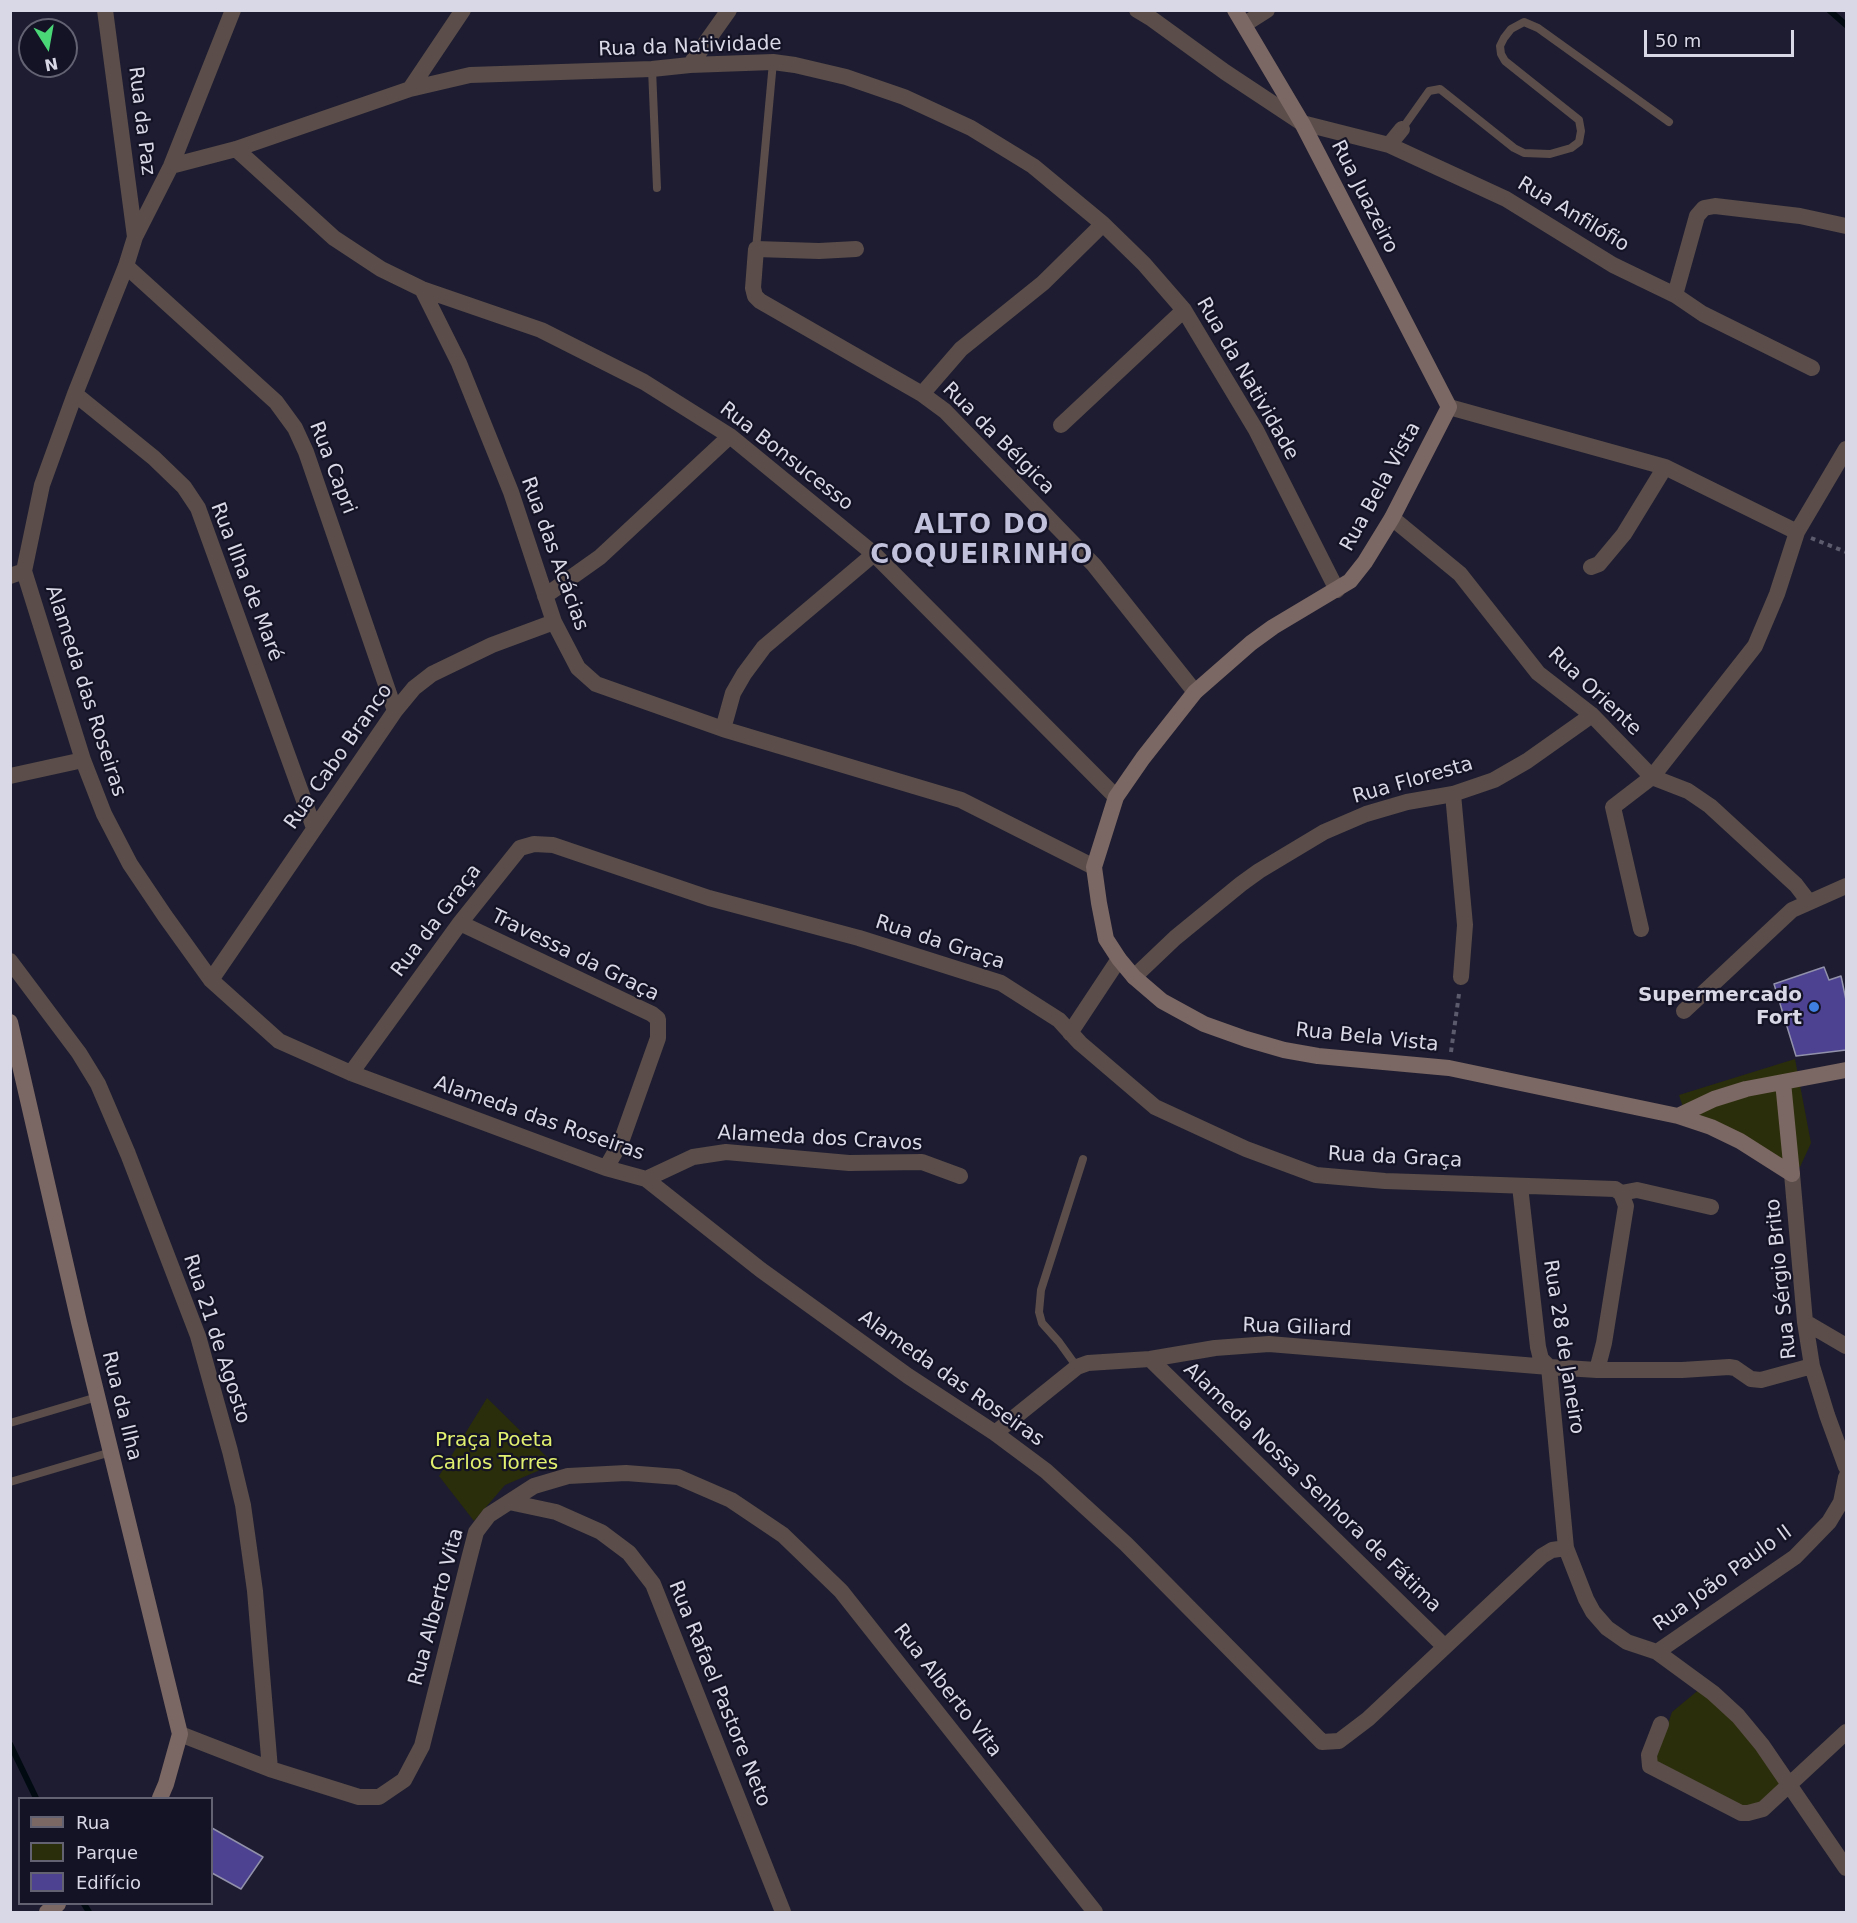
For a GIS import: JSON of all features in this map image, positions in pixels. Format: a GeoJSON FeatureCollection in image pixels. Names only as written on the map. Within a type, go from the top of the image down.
{"type":"FeatureCollection","features":[{"type":"Feature","properties":{"kind":"main road","name":"Rua Juazeiro"},"geometry":{"type":"LineString","coordinates":[[1235,10],[1302,123],[1449,407]]}},
{"type":"Feature","properties":{"kind":"main road","name":"Rua Bela Vista"},"geometry":{"type":"LineString","coordinates":[[1449,407],[1392,518],[1365,562],[1350,580],[1273,627],[1195,692],[1143,758],[1116,797],[1094,867],[1106,939],[1134,977],[1162,1001],[1204,1024],[1284,1050],[1318,1056],[1449,1068],[1678,1116],[1711,1127],[1740,1141],[1792,1173]]}},
{"type":"Feature","properties":{"kind":"main road","name":"Rua da Ilha"},"geometry":{"type":"LineString","coordinates":[[10,1022],[97,1397],[180,1734],[160,1797]]}},
{"type":"Feature","properties":{"kind":"main road"},"geometry":{"type":"LineString","coordinates":[[1678,1116],[1714,1099],[1746,1089],[1846,1070]]}},
{"type":"Feature","properties":{"kind":"main road","name":"Rua Sérgio Brito"},"geometry":{"type":"LineString","coordinates":[[1783,1082],[1792,1173]]}},
{"type":"Feature","properties":{"kind":"street","name":"Rua da Paz"},"geometry":{"type":"LineString","coordinates":[[105,10],[135,237]]}},
{"type":"Feature","properties":{"kind":"street"},"geometry":{"type":"LineString","coordinates":[[17,574],[42,485],[135,237],[171,166],[233,10]]}},
{"type":"Feature","properties":{"kind":"street"},"geometry":{"type":"LineString","coordinates":[[410,88],[463,10]]}},
{"type":"Feature","properties":{"kind":"street"},"geometry":{"type":"LineString","coordinates":[[690,65],[729,10]]}},
{"type":"Feature","properties":{"kind":"street","name":"Rua Anfilófio"},"geometry":{"type":"LineString","coordinates":[[1137,10],[1302,123],[1389,145],[1506,199],[1613,265],[1676,295],[1702,314],[1812,368]]}},
{"type":"Feature","properties":{"kind":"street"},"geometry":{"type":"LineString","coordinates":[[1245,24],[1267,10]]}},
{"type":"Feature","properties":{"kind":"street","name":"Rua da Natividade"},"geometry":{"type":"LineString","coordinates":[[171,166],[236,149],[410,88],[470,75],[773,62],[846,77],[904,97],[971,128],[1033,166],[1103,224],[1144,264],[1184,310],[1257,430],[1337,590]]}},
{"type":"Feature","properties":{"kind":"street"},"geometry":{"type":"LineString","coordinates":[[1389,145],[1402,129]]}},
{"type":"Feature","properties":{"kind":"street"},"geometry":{"type":"LineString","coordinates":[[236,149],[333,238],[381,269],[422,289]]}},
{"type":"Feature","properties":{"kind":"street"},"geometry":{"type":"LineString","coordinates":[[1676,295],[1697,216],[1704,208],[1715,206],[1800,216],[1846,226]]}},
{"type":"Feature","properties":{"kind":"street"},"geometry":{"type":"LineString","coordinates":[[922,394],[961,349],[1043,283],[1103,224]]}},
{"type":"Feature","properties":{"kind":"street"},"geometry":{"type":"LineString","coordinates":[[756,249],[819,251],[856,249]]}},
{"type":"Feature","properties":{"kind":"street","name":"Rua da Bélgica"},"geometry":{"type":"LineString","coordinates":[[756,249],[753,288],[755,296],[922,394],[945,411],[1094,565],[1195,692]]}},
{"type":"Feature","properties":{"kind":"street","name":"Rua Capri"},"geometry":{"type":"LineString","coordinates":[[126,266],[276,402],[295,428],[306,452],[396,711]]}},
{"type":"Feature","properties":{"kind":"street","name":"Rua Bonsucesso"},"geometry":{"type":"LineString","coordinates":[[422,289],[541,330],[644,382],[730,436],[874,554],[1116,797]]}},
{"type":"Feature","properties":{"kind":"street","name":"Rua das Acácias"},"geometry":{"type":"LineString","coordinates":[[422,289],[459,363],[511,492],[554,622],[578,668],[596,684],[723,729],[961,800],[1094,867]]}},
{"type":"Feature","properties":{"kind":"street"},"geometry":{"type":"LineString","coordinates":[[1061,425],[1184,310]]}},
{"type":"Feature","properties":{"kind":"street","name":"Rua Ilha de Maré"},"geometry":{"type":"LineString","coordinates":[[75,394],[154,458],[184,487],[198,508],[314,828]]}},
{"type":"Feature","properties":{"kind":"street"},"geometry":{"type":"LineString","coordinates":[[1449,407],[1665,467],[1797,532]]}},
{"type":"Feature","properties":{"kind":"street"},"geometry":{"type":"LineString","coordinates":[[545,596],[600,557],[730,436]]}},
{"type":"Feature","properties":{"kind":"street"},"geometry":{"type":"LineString","coordinates":[[1641,929],[1613,807],[1652,777],[1755,646],[1777,594],[1797,532],[1846,449]]}},
{"type":"Feature","properties":{"kind":"street"},"geometry":{"type":"LineString","coordinates":[[1591,567],[1599,564],[1623,534],[1665,467]]}},
{"type":"Feature","properties":{"kind":"street","name":"Rua Oriente"},"geometry":{"type":"LineString","coordinates":[[1392,518],[1460,574],[1538,673],[1592,715],[1652,777],[1688,791],[1710,806],[1796,885],[1809,902]]}},
{"type":"Feature","properties":{"kind":"street"},"geometry":{"type":"LineString","coordinates":[[723,729],[733,693],[764,647],[874,554]]}},
{"type":"Feature","properties":{"kind":"street","name":"Alameda das Roseiras"},"geometry":{"type":"LineString","coordinates":[[17,574],[104,814],[130,864],[211,980],[279,1041],[351,1073],[606,1168],[646,1179],[761,1270],[908,1376],[995,1433],[1046,1471],[1126,1544],[1322,1742],[1339,1741],[1368,1719],[1444,1647]]}},
{"type":"Feature","properties":{"kind":"street","name":"Rua Cabo Branco"},"geometry":{"type":"LineString","coordinates":[[211,980],[314,828],[414,688],[432,674],[492,645],[554,622]]}},
{"type":"Feature","properties":{"kind":"street","name":"Rua Floresta"},"geometry":{"type":"LineString","coordinates":[[1134,977],[1175,938],[1241,884],[1324,832],[1366,814],[1407,802],[1453,794],[1494,780],[1527,761],[1592,715]]}},
{"type":"Feature","properties":{"kind":"street"},"geometry":{"type":"LineString","coordinates":[[10,776],[83,760]]}},
{"type":"Feature","properties":{"kind":"street"},"geometry":{"type":"LineString","coordinates":[[1453,794],[1465,925],[1461,977]]}},
{"type":"Feature","properties":{"kind":"street","name":"Rua da Graça"},"geometry":{"type":"LineString","coordinates":[[351,1073],[460,923],[520,848],[534,844],[553,845],[709,898],[859,938],[1001,983],[1059,1020],[1080,1043],[1155,1107],[1246,1149],[1316,1175],[1615,1189],[1624,1200],[1637,1190],[1711,1207]]}},
{"type":"Feature","properties":{"kind":"street"},"geometry":{"type":"LineString","coordinates":[[1684,1011],[1792,910],[1846,886]]}},
{"type":"Feature","properties":{"kind":"street","name":"Travessa da Graça"},"geometry":{"type":"LineString","coordinates":[[460,923],[652,1014],[658,1019],[658,1038],[621,1142],[606,1168]]}},
{"type":"Feature","properties":{"kind":"street"},"geometry":{"type":"LineString","coordinates":[[1070,1032],[1119,959]]}},
{"type":"Feature","properties":{"kind":"street","name":"Rua 21 de Agosto"},"geometry":{"type":"LineString","coordinates":[[10,961],[79,1053],[98,1084],[128,1154],[198,1336],[231,1451],[243,1505],[255,1591],[270,1769]]}},
{"type":"Feature","properties":{"kind":"street","name":"Alameda dos Cravos"},"geometry":{"type":"LineString","coordinates":[[646,1179],[693,1157],[726,1152],[849,1163],[922,1162],[960,1176]]}},
{"type":"Feature","properties":{"kind":"street","name":"Rua Sérgio Brito"},"geometry":{"type":"LineString","coordinates":[[1792,1173],[1805,1322],[1812,1366],[1846,1467]]}},
{"type":"Feature","properties":{"kind":"street","name":"Rua 28 de Janeiro"},"geometry":{"type":"LineString","coordinates":[[1520,1186],[1538,1347],[1541,1359],[1549,1367],[1566,1548],[1586,1599],[1606,1628],[1627,1642],[1657,1652],[1713,1693],[1738,1716],[1790,1784],[1846,1868]]}},
{"type":"Feature","properties":{"kind":"street"},"geometry":{"type":"LineString","coordinates":[[1597,1370],[1604,1343],[1624,1200]]}},
{"type":"Feature","properties":{"kind":"street"},"geometry":{"type":"LineString","coordinates":[[1805,1322],[1846,1346]]}},
{"type":"Feature","properties":{"kind":"street","name":"Rua Giliard"},"geometry":{"type":"LineString","coordinates":[[995,1433],[1077,1367],[1088,1363],[1150,1359],[1215,1348],[1269,1344],[1597,1370],[1682,1370],[1729,1367],[1735,1368],[1751,1379],[1761,1380],[1812,1366]]}},
{"type":"Feature","properties":{"kind":"street","name":"Alameda Nossa Senhora de Fátima"},"geometry":{"type":"LineString","coordinates":[[1150,1359],[1444,1647]]}},
{"type":"Feature","properties":{"kind":"street","name":"Rua Alberto Vita"},"geometry":{"type":"LineString","coordinates":[[180,1734],[270,1769],[359,1797],[379,1797],[404,1780],[422,1746],[476,1532],[489,1515],[534,1486],[568,1476],[627,1473],[678,1477],[731,1500],[783,1535],[841,1591],[1095,1912]]}},
{"type":"Feature","properties":{"kind":"street","name":"Rua João Paulo II"},"geometry":{"type":"LineString","coordinates":[[1657,1652],[1795,1557],[1829,1522],[1841,1502],[1846,1477]]}},
{"type":"Feature","properties":{"kind":"street","name":"Rua Rafael Pastore Neto"},"geometry":{"type":"LineString","coordinates":[[509,1502],[556,1512],[601,1532],[629,1553],[653,1584],[783,1912]]}},
{"type":"Feature","properties":{"kind":"street"},"geometry":{"type":"LineString","coordinates":[[1444,1647],[1542,1556],[1552,1550],[1566,1548]]}},
{"type":"Feature","properties":{"kind":"street"},"geometry":{"type":"LineString","coordinates":[[1661,1724],[1649,1755],[1650,1766],[1741,1813],[1763,1809],[1846,1732]]}},
{"type":"Feature","properties":{"kind":"lane"},"geometry":{"type":"LineString","coordinates":[[1402,129],[1429,91],[1440,89],[1514,148],[1524,153],[1550,154],[1571,148],[1579,142],[1581,131],[1579,120],[1505,61],[1501,54],[1500,46],[1511,28],[1524,22],[1538,28],[1669,122]]}},
{"type":"Feature","properties":{"kind":"lane"},"geometry":{"type":"LineString","coordinates":[[756,249],[773,62]]}},
{"type":"Feature","properties":{"kind":"lane"},"geometry":{"type":"LineString","coordinates":[[651,69],[657,188]]}},
{"type":"Feature","properties":{"kind":"lane"},"geometry":{"type":"LineString","coordinates":[[1077,1367],[1042,1323],[1039,1312],[1041,1290],[1083,1159]]}},
{"type":"Feature","properties":{"kind":"lane"},"geometry":{"type":"LineString","coordinates":[[10,1423],[97,1397]]}},
{"type":"Feature","properties":{"kind":"lane"},"geometry":{"type":"LineString","coordinates":[[10,1482],[111,1452]]}},
{"type":"Feature","properties":{"kind":"path"},"geometry":{"type":"LineString","coordinates":[[1797,532],[1846,552]]}},
{"type":"Feature","properties":{"kind":"path"},"geometry":{"type":"LineString","coordinates":[[1449,1068],[1461,977]]}},
{"type":"Feature","properties":{"kind":"green space"},"geometry":{"type":"Polygon","coordinates":[[[1795,1059],[1811,1143],[1800,1167],[1687,1119],[1679,1095],[1795,1059]]]}},
{"type":"Feature","properties":{"kind":"green space","name":"Praça Poeta Carlos Torres"},"geometry":{"type":"Polygon","coordinates":[[[487,1398],[554,1464],[505,1485],[474,1521],[439,1476],[487,1398]]]}},
{"type":"Feature","properties":{"kind":"green space"},"geometry":{"type":"Polygon","coordinates":[[[1701,1688],[1742,1721],[1789,1784],[1758,1811],[1740,1812],[1655,1762],[1672,1712],[1701,1688]]]}},
{"type":"Feature","properties":{"kind":"building","name":"Supermercado Fort"},"geometry":{"type":"Polygon","coordinates":[[[1824,967],[1829,980],[1841,976],[1846,1000],[1846,1050],[1796,1056],[1774,984],[1824,967]]]}},
{"type":"Feature","properties":{"kind":"building"},"geometry":{"type":"Polygon","coordinates":[[[213,1829],[263,1857],[241,1889],[213,1874],[213,1829]]]}},
{"type":"Feature","properties":{"kind":"waterway"},"geometry":{"type":"LineString","coordinates":[[1829,10],[1846,25]]}},
{"type":"Feature","properties":{"kind":"waterway"},"geometry":{"type":"LineString","coordinates":[[10,1744],[36,1797]]}},
{"type":"Feature","properties":{"kind":"waterway"},"geometry":{"type":"LineString","coordinates":[[85,1905],[89,1912]]}},
{"type":"Feature","properties":{"kind":"place","name":"Supermercado Fort"},"geometry":{"type":"Point","coordinates":[1814,1007]}},
{"type":"Feature","properties":{"kind":"district","name":"ALTO DO COQUEIRINHO"},"geometry":{"type":"Point","coordinates":[982,541]}}]}
